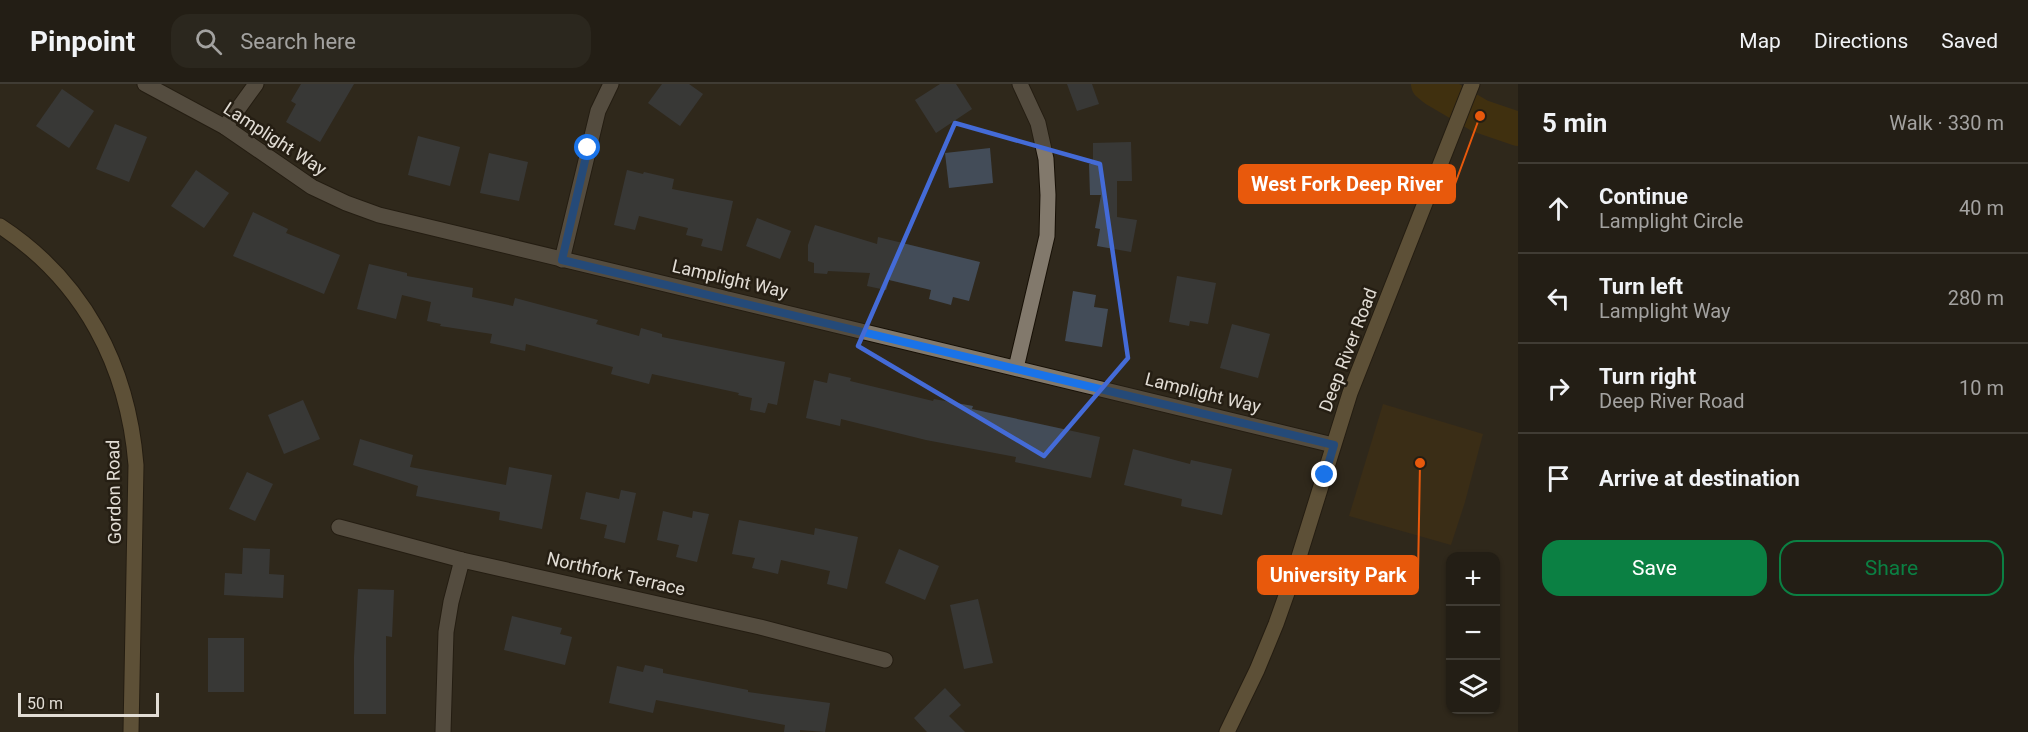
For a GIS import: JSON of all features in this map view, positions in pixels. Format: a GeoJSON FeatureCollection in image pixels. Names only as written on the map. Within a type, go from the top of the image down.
{"type":"FeatureCollection","features":[{"type":"Feature","properties":{"kind":"street","name":"Lamplight Way"},"geometry":{"type":"LineString","coordinates":[[145,84],[225,128],[312,187],[346,203],[401,221],[1334,445]]}},
{"type":"Feature","properties":{"kind":"street"},"geometry":{"type":"LineString","coordinates":[[225,128],[256,84]]}},
{"type":"Feature","properties":{"kind":"street"},"geometry":{"type":"LineString","coordinates":[[562,260],[598,111],[611,84]]}},
{"type":"Feature","properties":{"kind":"street"},"geometry":{"type":"LineString","coordinates":[[1016,368],[1047,236],[1048,195],[1046,159],[1038,123],[1020,84]]}},
{"type":"Feature","properties":{"kind":"street","name":"Deep River Road"},"geometry":{"type":"LineString","coordinates":[[1227,732],[1276,624],[1350,393],[1472,84]]}},
{"type":"Feature","properties":{"kind":"street","name":"Gordon Road"},"geometry":{"type":"LineString","coordinates":[[0,226],[16,236],[46,263],[86,310],[109,352],[129,411],[136,465],[131,732]]}},
{"type":"Feature","properties":{"kind":"street","name":"Northfork Terrace"},"geometry":{"type":"LineString","coordinates":[[339,527],[462,560],[749,624],[885,660]]}},
{"type":"Feature","properties":{"kind":"street"},"geometry":{"type":"LineString","coordinates":[[443,732],[446,632],[462,560]]}},
{"type":"Feature","properties":{"kind":"highlighted area"},"geometry":{"type":"Polygon","coordinates":[[[955,123],[1100,164],[1128,358],[1044,456],[858,346],[955,123]]]}},
{"type":"Feature","properties":{"kind":"shaded area"},"geometry":{"type":"Polygon","coordinates":[[[1383,404],[1483,434],[1451,545],[1349,516],[1383,404]]]}},
{"type":"Feature","properties":{"kind":"building"},"geometry":{"type":"Polygon","coordinates":[[[301,84],[354,84],[320,142],[286,122],[296,104],[291,101],[301,84]]]}},
{"type":"Feature","properties":{"kind":"building"},"geometry":{"type":"Polygon","coordinates":[[[662,84],[689,84],[703,94],[680,126],[648,103],[662,84]]]}},
{"type":"Feature","properties":{"kind":"building"},"geometry":{"type":"Polygon","coordinates":[[[940,84],[956,84],[972,109],[936,133],[915,100],[940,84]]]}},
{"type":"Feature","properties":{"kind":"building"},"geometry":{"type":"Polygon","coordinates":[[[1067,84],[1092,84],[1099,104],[1077,111],[1067,84]]]}},
{"type":"Feature","properties":{"kind":"building"},"geometry":{"type":"Polygon","coordinates":[[[62,89],[94,111],[69,148],[36,126],[62,89]]]}},
{"type":"Feature","properties":{"kind":"building"},"geometry":{"type":"Polygon","coordinates":[[[115,124],[147,137],[129,182],[96,169],[115,124]]]}},
{"type":"Feature","properties":{"kind":"building"},"geometry":{"type":"Polygon","coordinates":[[[418,136],[460,147],[450,186],[408,175],[418,136]]]}},
{"type":"Feature","properties":{"kind":"building"},"geometry":{"type":"Polygon","coordinates":[[[1131,142],[1132,181],[1117,181],[1117,217],[1137,220],[1131,252],[1097,246],[1100,229],[1095,228],[1101,195],[1090,195],[1089,164],[1093,163],[1093,143],[1131,142]]]}},
{"type":"Feature","properties":{"kind":"building"},"geometry":{"type":"Polygon","coordinates":[[[990,148],[993,183],[949,188],[945,153],[990,148]]]}},
{"type":"Feature","properties":{"kind":"building"},"geometry":{"type":"Polygon","coordinates":[[[489,153],[528,162],[519,201],[480,193],[489,153]]]}},
{"type":"Feature","properties":{"kind":"building"},"geometry":{"type":"Polygon","coordinates":[[[196,170],[229,193],[204,228],[171,206],[196,170]]]}},
{"type":"Feature","properties":{"kind":"building"},"geometry":{"type":"Polygon","coordinates":[[[627,170],[674,179],[672,189],[733,201],[722,251],[701,246],[703,239],[686,235],[688,228],[639,216],[635,230],[614,225],[627,170]]]}},
{"type":"Feature","properties":{"kind":"building"},"geometry":{"type":"Polygon","coordinates":[[[253,212],[288,229],[286,233],[340,255],[324,294],[233,256],[253,212]]]}},
{"type":"Feature","properties":{"kind":"building"},"geometry":{"type":"Polygon","coordinates":[[[757,218],[791,231],[780,259],[746,246],[757,218]]]}},
{"type":"Feature","properties":{"kind":"building"},"geometry":{"type":"Polygon","coordinates":[[[815,225],[877,244],[878,237],[980,262],[969,301],[953,297],[951,305],[929,299],[931,290],[889,280],[886,290],[867,286],[870,273],[828,271],[827,274],[814,273],[814,263],[808,261],[808,245],[815,225]]]}},
{"type":"Feature","properties":{"kind":"building"},"geometry":{"type":"Polygon","coordinates":[[[369,264],[407,273],[407,276],[473,288],[472,297],[513,306],[515,298],[598,320],[596,324],[639,336],[641,328],[662,334],[662,337],[785,362],[777,405],[768,403],[765,413],[750,410],[752,398],[738,395],[739,393],[652,374],[649,384],[611,374],[613,367],[526,344],[525,351],[490,343],[492,334],[440,326],[441,324],[427,321],[431,302],[402,295],[396,319],[357,309],[369,264]]]}},
{"type":"Feature","properties":{"kind":"building"},"geometry":{"type":"Polygon","coordinates":[[[1177,276],[1216,283],[1208,324],[1190,321],[1189,326],[1169,322],[1177,276]]]}},
{"type":"Feature","properties":{"kind":"building"},"geometry":{"type":"Polygon","coordinates":[[[1073,291],[1096,295],[1094,307],[1108,309],[1102,347],[1065,341],[1073,291]]]}},
{"type":"Feature","properties":{"kind":"building"},"geometry":{"type":"Polygon","coordinates":[[[1232,324],[1270,334],[1258,378],[1220,368],[1232,324]]]}},
{"type":"Feature","properties":{"kind":"building"},"geometry":{"type":"Polygon","coordinates":[[[829,373],[851,378],[850,381],[933,401],[934,399],[973,406],[972,409],[1100,437],[1091,478],[1015,462],[1016,457],[926,440],[841,419],[840,426],[806,418],[814,380],[827,383],[829,373]]]}},
{"type":"Feature","properties":{"kind":"building"},"geometry":{"type":"Polygon","coordinates":[[[303,400],[320,439],[284,454],[268,415],[303,400]]]}},
{"type":"Feature","properties":{"kind":"building"},"geometry":{"type":"Polygon","coordinates":[[[360,439],[413,455],[410,467],[506,485],[509,467],[552,475],[542,529],[499,520],[500,512],[416,496],[418,486],[353,465],[360,439]]]}},
{"type":"Feature","properties":{"kind":"building"},"geometry":{"type":"Polygon","coordinates":[[[1133,449],[1190,464],[1191,460],[1232,469],[1222,515],[1181,506],[1182,499],[1124,485],[1133,449]]]}},
{"type":"Feature","properties":{"kind":"building"},"geometry":{"type":"Polygon","coordinates":[[[247,472],[273,484],[255,521],[229,509],[247,472]]]}},
{"type":"Feature","properties":{"kind":"building"},"geometry":{"type":"Polygon","coordinates":[[[621,490],[636,493],[625,543],[604,538],[607,525],[580,519],[586,492],[619,499],[621,490]]]}},
{"type":"Feature","properties":{"kind":"building"},"geometry":{"type":"Polygon","coordinates":[[[663,511],[692,518],[693,511],[709,514],[697,562],[676,557],[679,545],[657,540],[663,511]]]}},
{"type":"Feature","properties":{"kind":"building"},"geometry":{"type":"Polygon","coordinates":[[[739,520],[814,535],[815,528],[858,537],[847,589],[827,584],[830,571],[781,560],[778,574],[752,568],[755,558],[732,554],[739,520]]]}},
{"type":"Feature","properties":{"kind":"building"},"geometry":{"type":"Polygon","coordinates":[[[243,548],[270,549],[269,574],[284,575],[283,598],[224,595],[225,573],[242,574],[243,548]]]}},
{"type":"Feature","properties":{"kind":"building"},"geometry":{"type":"Polygon","coordinates":[[[899,549],[939,566],[925,600],[885,583],[899,549]]]}},
{"type":"Feature","properties":{"kind":"building"},"geometry":{"type":"Polygon","coordinates":[[[358,589],[394,590],[392,637],[386,636],[386,714],[354,714],[354,657],[358,589]]]}},
{"type":"Feature","properties":{"kind":"building"},"geometry":{"type":"Polygon","coordinates":[[[978,599],[993,663],[964,669],[950,605],[978,599]]]}},
{"type":"Feature","properties":{"kind":"building"},"geometry":{"type":"Polygon","coordinates":[[[512,616],[562,628],[560,634],[572,637],[565,665],[504,650],[512,616]]]}},
{"type":"Feature","properties":{"kind":"building"},"geometry":{"type":"Polygon","coordinates":[[[208,638],[244,638],[244,692],[208,692],[208,638]]]}},
{"type":"Feature","properties":{"kind":"building"},"geometry":{"type":"Polygon","coordinates":[[[645,665],[663,669],[663,673],[748,690],[748,692],[830,703],[825,732],[800,730],[800,732],[784,732],[785,725],[656,700],[653,713],[609,703],[617,666],[643,672],[645,665]]]}},
{"type":"Feature","properties":{"kind":"building"},"geometry":{"type":"Polygon","coordinates":[[[945,688],[961,705],[949,716],[965,732],[927,732],[914,718],[945,688]]]}},
{"type":"Feature","properties":{"kind":"waterway"},"geometry":{"type":"LineString","coordinates":[[1428,84],[1480,116],[1518,129]]}},
{"type":"Feature","properties":{"kind":"place","name":"West Fork Deep River"},"geometry":{"type":"Point","coordinates":[1480,116]}},
{"type":"Feature","properties":{"kind":"place","name":"University Park"},"geometry":{"type":"Point","coordinates":[1420,463]}},
{"type":"Feature","properties":{"kind":"route"},"geometry":{"type":"LineString","coordinates":[[588,148],[562,260],[1334,445],[1325,475]]}}]}
